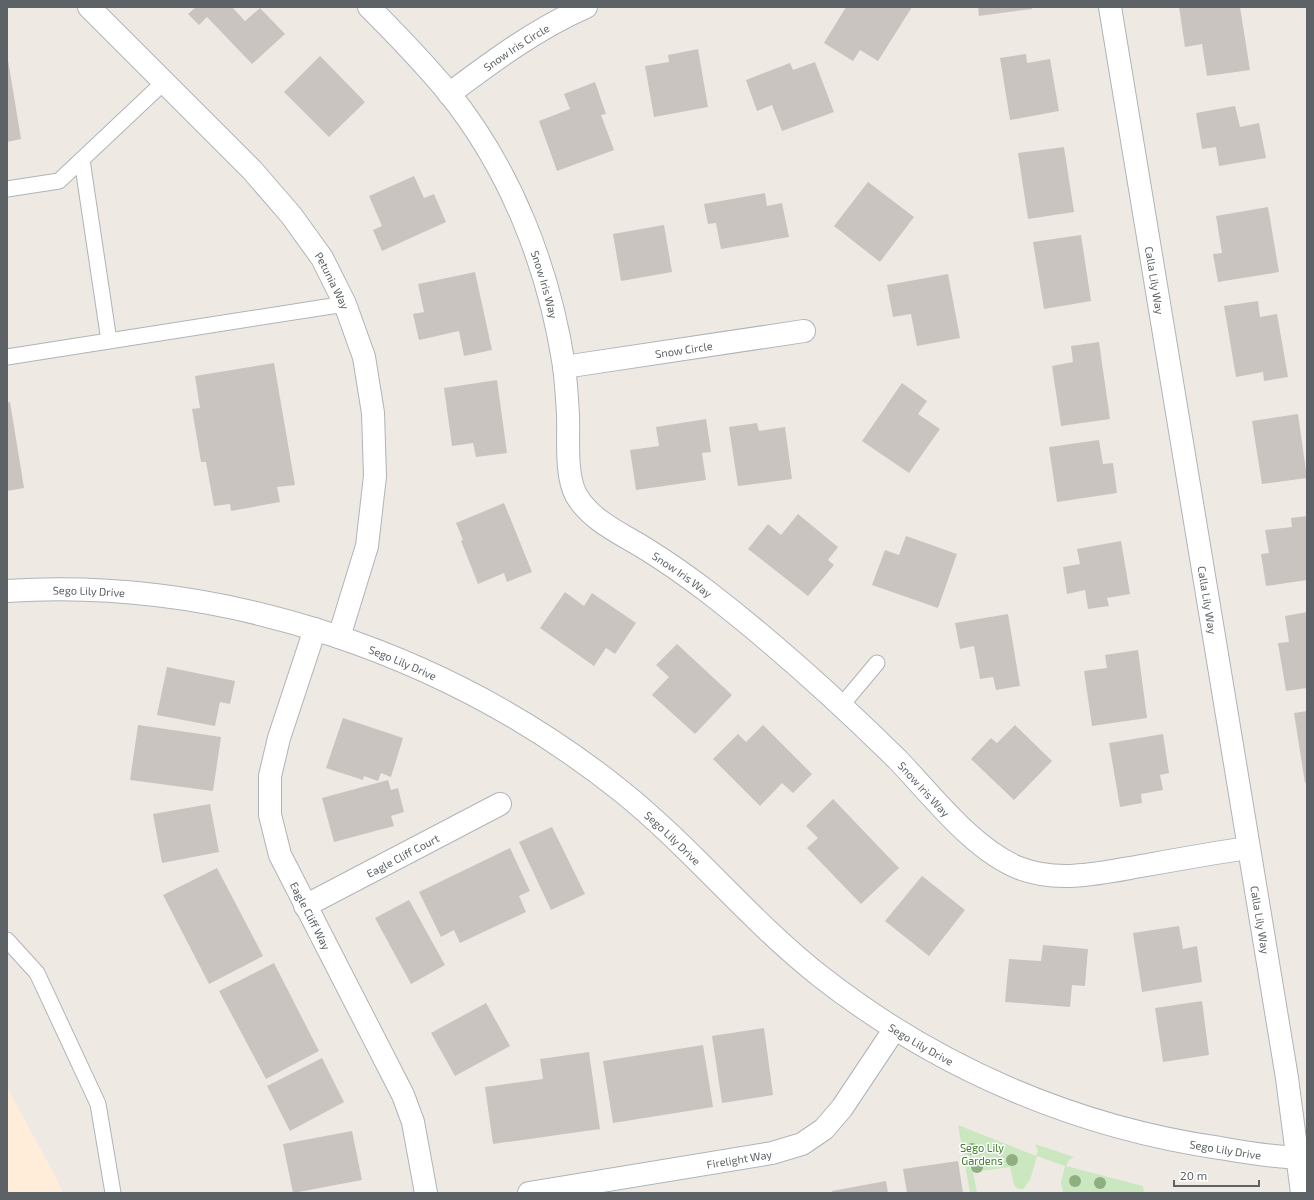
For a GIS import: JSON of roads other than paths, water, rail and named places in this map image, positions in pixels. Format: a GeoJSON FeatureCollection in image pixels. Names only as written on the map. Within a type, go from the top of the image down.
{"type":"FeatureCollection","features":[{"type":"Feature","properties":{"kind":"street","name":"Petunia Way"},"geometry":{"type":"LineString","coordinates":[[89,7],[252,170],[291,214],[322,258],[345,304],[365,364],[373,413],[375,476],[367,546],[339,637]]}},
{"type":"Feature","properties":{"kind":"street","name":"Snow Iris Way"},"geometry":{"type":"LineString","coordinates":[[369,7],[404,43],[449,94],[479,137],[510,189],[534,247],[552,308],[564,367],[568,413],[569,466],[575,493],[591,514],[681,572],[755,628],[841,706],[895,758],[962,828],[990,851],[1017,867],[1037,874],[1060,876],[1088,874],[1248,848]]}},
{"type":"Feature","properties":{"kind":"street","name":"Snow Iris Circle"},"geometry":{"type":"LineString","coordinates":[[449,94],[518,44],[560,18],[586,7]]}},
{"type":"Feature","properties":{"kind":"street","name":"Calla Lily Way"},"geometry":{"type":"LineString","coordinates":[[1110,7],[1248,848],[1302,1158],[1302,1193]]}},
{"type":"Feature","properties":{"kind":"street","name":"Snow Circle"},"geometry":{"type":"LineString","coordinates":[[564,367],[804,331]]}},
{"type":"Feature","properties":{"kind":"street","name":"Sego Lily Drive"},"geometry":{"type":"LineString","coordinates":[[7,591],[46,589],[131,592],[217,604],[315,629],[339,637],[442,679],[539,732],[622,792],[691,854],[752,915],[818,975],[894,1030],[953,1062],[1009,1088],[1067,1112],[1175,1142],[1302,1158]]}},
{"type":"Feature","properties":{"kind":"street","name":"Eagle Cliff Way"},"geometry":{"type":"LineString","coordinates":[[315,629],[279,738],[270,776],[270,815],[280,855],[403,1096],[413,1122],[426,1193]]}},
{"type":"Feature","properties":{"kind":"street","name":"Eagle Cliff Court"},"geometry":{"type":"LineString","coordinates":[[305,906],[500,804]]}},
{"type":"Feature","properties":{"kind":"street","name":"Firelight Way"},"geometry":{"type":"LineString","coordinates":[[530,1193],[772,1154],[802,1144],[824,1129],[842,1108],[894,1030]]}},
{"type":"Feature","properties":{"kind":"lane"},"geometry":{"type":"LineString","coordinates":[[7,189],[59,181],[164,82]]}},
{"type":"Feature","properties":{"kind":"lane"},"geometry":{"type":"LineString","coordinates":[[82,160],[109,341]]}},
{"type":"Feature","properties":{"kind":"lane"},"geometry":{"type":"LineString","coordinates":[[7,357],[345,304]]}},
{"type":"Feature","properties":{"kind":"lane"},"geometry":{"type":"LineString","coordinates":[[841,706],[877,663]]}},
{"type":"Feature","properties":{"kind":"lane"},"geometry":{"type":"LineString","coordinates":[[7,940],[37,972],[98,1104],[113,1193]]}},
{"type":"Feature","properties":{"kind":"park label","name":"Sego Lily Gardens"},"geometry":{"type":"Point","coordinates":[982,1153]}}]}
